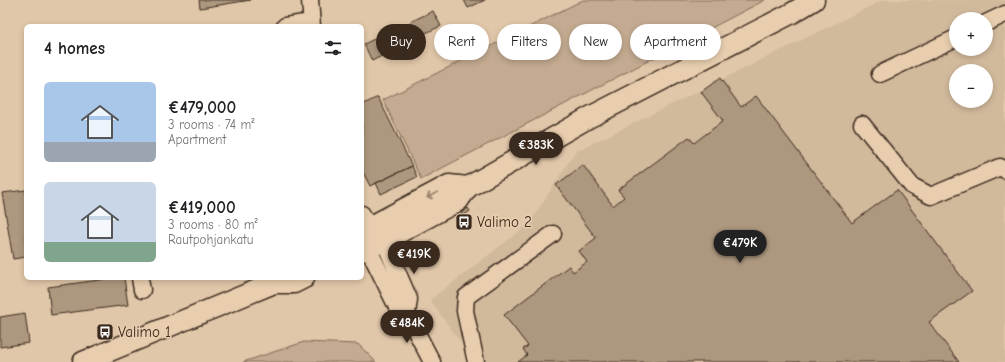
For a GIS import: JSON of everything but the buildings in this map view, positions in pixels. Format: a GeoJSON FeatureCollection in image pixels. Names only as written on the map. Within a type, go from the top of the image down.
{"type":"FeatureCollection","features":[{"type":"Feature","properties":{"kind":"main road"},"geometry":{"type":"LineString","coordinates":[[368,235],[449,185],[468,187],[588,118],[792,13],[814,0]]}},
{"type":"Feature","properties":{"kind":"main road"},"geometry":{"type":"LineString","coordinates":[[83,362],[276,280],[294,282],[299,280]]}},
{"type":"Feature","properties":{"kind":"street"},"geometry":{"type":"LineString","coordinates":[[310,0],[312,24]]}},
{"type":"Feature","properties":{"kind":"street"},"geometry":{"type":"LineString","coordinates":[[993,20],[1005,14]]}},
{"type":"Feature","properties":{"kind":"street"},"geometry":{"type":"LineString","coordinates":[[880,74],[949,41]]}},
{"type":"Feature","properties":{"kind":"street"},"geometry":{"type":"LineString","coordinates":[[862,124],[912,186],[930,196],[1000,167],[1005,170]]}},
{"type":"Feature","properties":{"kind":"street"},"geometry":{"type":"LineString","coordinates":[[476,362],[465,311],[466,297],[553,234]]}},
{"type":"Feature","properties":{"kind":"street"},"geometry":{"type":"LineString","coordinates":[[368,235],[394,263],[404,306]]}},
{"type":"Feature","properties":{"kind":"street"},"geometry":{"type":"LineString","coordinates":[[368,235],[379,270],[404,306],[432,362]]}},
{"type":"Feature","properties":{"kind":"shaded area"},"geometry":{"type":"Polygon","coordinates":[[[583,0],[765,0],[719,24],[630,24],[630,60],[650,60],[421,179],[383,100],[463,60],[489,60],[489,47],[497,43],[497,60],[561,60],[561,24],[535,24],[583,0]]]}},
{"type":"Feature","properties":{"kind":"shaded area"},"geometry":{"type":"Polygon","coordinates":[[[883,0],[1005,0],[1005,362],[475,362],[430,300],[529,224],[575,152],[883,0]]]}},
{"type":"Feature","properties":{"kind":"shaded area"},"geometry":{"type":"Polygon","coordinates":[[[304,342],[358,344],[376,362],[243,362],[304,342]]]}},
{"type":"Feature","properties":{"kind":"place","name":"Valimo 2"},"geometry":{"type":"Point","coordinates":[464,222]}},
{"type":"Feature","properties":{"kind":"place","name":"Valimo 1"},"geometry":{"type":"Point","coordinates":[105,332]}}]}
